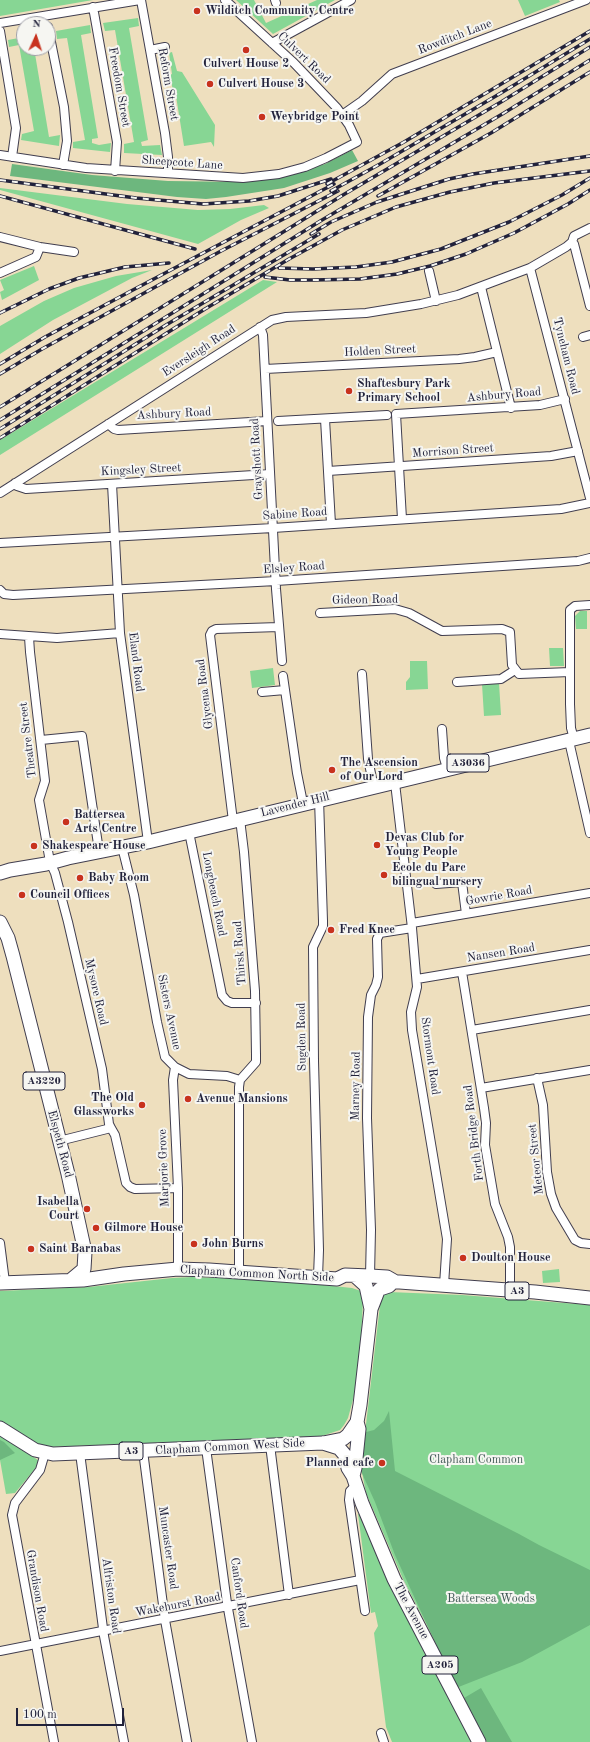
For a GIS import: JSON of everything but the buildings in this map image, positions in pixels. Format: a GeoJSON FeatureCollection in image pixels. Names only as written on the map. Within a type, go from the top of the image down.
{"type":"FeatureCollection","features":[{"type":"Feature","properties":{"kind":"main road","name":"Lavender Hill"},"geometry":{"type":"LineString","coordinates":[[0,873],[99,851],[148,842],[319,799],[395,783],[447,768],[571,740],[590,734]]}},
{"type":"Feature","properties":{"kind":"main road","name":"Elspeth Road"},"geometry":{"type":"LineString","coordinates":[[0,922],[10,944],[85,1252],[94,1268],[106,1276]]}},
{"type":"Feature","properties":{"kind":"main road","name":"Elspeth Road"},"geometry":{"type":"LineString","coordinates":[[72,1279],[84,1269],[85,1252]]}},
{"type":"Feature","properties":{"kind":"main road","name":"Clapham Common North Side"},"geometry":{"type":"LineString","coordinates":[[3,1282],[72,1279],[83,1280],[106,1276],[178,1270],[239,1272],[337,1279],[345,1276],[394,1281]]}},
{"type":"Feature","properties":{"kind":"main road"},"geometry":{"type":"LineString","coordinates":[[363,1278],[368,1290],[371,1309]]}},
{"type":"Feature","properties":{"kind":"main road"},"geometry":{"type":"LineString","coordinates":[[354,1481],[359,1429],[357,1422],[371,1309],[378,1291],[394,1281]]}},
{"type":"Feature","properties":{"kind":"main road","name":"A3"},"geometry":{"type":"LineString","coordinates":[[394,1281],[590,1298]]}},
{"type":"Feature","properties":{"kind":"main road","name":"Clapham Common West Side"},"geometry":{"type":"LineString","coordinates":[[0,1428],[35,1450],[44,1453],[80,1453],[323,1443],[345,1437],[357,1422]]}},
{"type":"Feature","properties":{"kind":"main road","name":"Clapham Common West Side"},"geometry":{"type":"LineString","coordinates":[[323,1443],[339,1448],[343,1452],[354,1481]]}},
{"type":"Feature","properties":{"kind":"main road","name":"The Avenue"},"geometry":{"type":"LineString","coordinates":[[354,1481],[397,1584],[479,1742]]}},
{"type":"Feature","properties":{"kind":"street"},"geometry":{"type":"LineString","coordinates":[[0,23],[140,0]]}},
{"type":"Feature","properties":{"kind":"street","name":"Reform Street"},"geometry":{"type":"LineString","coordinates":[[140,0],[167,147],[168,173]]}},
{"type":"Feature","properties":{"kind":"street","name":"Culvert Road"},"geometry":{"type":"LineString","coordinates":[[225,0],[313,82],[350,125],[357,142]]}},
{"type":"Feature","properties":{"kind":"street"},"geometry":{"type":"LineString","coordinates":[[272,43],[351,0]]}},
{"type":"Feature","properties":{"kind":"street","name":"Rowditch Lane"},"geometry":{"type":"LineString","coordinates":[[342,115],[362,101],[392,74],[586,0]]}},
{"type":"Feature","properties":{"kind":"street","name":"Freedom Street"},"geometry":{"type":"LineString","coordinates":[[94,7],[117,142],[115,171]]}},
{"type":"Feature","properties":{"kind":"street"},"geometry":{"type":"LineString","coordinates":[[0,31],[16,128],[12,157]]}},
{"type":"Feature","properties":{"kind":"street"},"geometry":{"type":"LineString","coordinates":[[150,50],[165,48]]}},
{"type":"Feature","properties":{"kind":"street"},"geometry":{"type":"LineString","coordinates":[[54,56],[64,107],[67,141],[63,165]]}},
{"type":"Feature","properties":{"kind":"street","name":"Sheepcote Lane"},"geometry":{"type":"LineString","coordinates":[[0,155],[63,165],[115,171],[250,178],[279,174],[305,167],[357,142]]}},
{"type":"Feature","properties":{"kind":"street","name":"Eversleigh Road"},"geometry":{"type":"LineString","coordinates":[[0,493],[272,320],[281,317],[366,313],[436,301],[481,287],[530,268],[566,247],[572,242],[574,236],[590,228]]}},
{"type":"Feature","properties":{"kind":"street"},"geometry":{"type":"LineString","coordinates":[[0,237],[40,247],[74,252]]}},
{"type":"Feature","properties":{"kind":"street"},"geometry":{"type":"LineString","coordinates":[[572,242],[574,244],[590,306]]}},
{"type":"Feature","properties":{"kind":"street"},"geometry":{"type":"LineString","coordinates":[[0,273],[36,258],[40,247]]}},
{"type":"Feature","properties":{"kind":"street","name":"Tyneham Road"},"geometry":{"type":"LineString","coordinates":[[530,268],[590,498]]}},
{"type":"Feature","properties":{"kind":"street"},"geometry":{"type":"LineString","coordinates":[[429,271],[436,301]]}},
{"type":"Feature","properties":{"kind":"street"},"geometry":{"type":"LineString","coordinates":[[481,287],[510,408]]}},
{"type":"Feature","properties":{"kind":"street","name":"Grayshott Road"},"geometry":{"type":"LineString","coordinates":[[260,327],[263,335],[276,581],[282,662]]}},
{"type":"Feature","properties":{"kind":"street","name":"Holden Street"},"geometry":{"type":"LineString","coordinates":[[264,369],[475,357],[497,352]]}},
{"type":"Feature","properties":{"kind":"street","name":"Ashbury Road"},"geometry":{"type":"LineString","coordinates":[[399,467],[396,414],[510,408],[540,405],[565,400]]}},
{"type":"Feature","properties":{"kind":"street"},"geometry":{"type":"LineString","coordinates":[[278,421],[387,415]]}},
{"type":"Feature","properties":{"kind":"street"},"geometry":{"type":"LineString","coordinates":[[325,419],[330,524]]}},
{"type":"Feature","properties":{"kind":"street","name":"Ashbury Road"},"geometry":{"type":"LineString","coordinates":[[108,424],[114,429],[118,430],[267,422]]}},
{"type":"Feature","properties":{"kind":"street","name":"Morrison Street"},"geometry":{"type":"LineString","coordinates":[[328,471],[551,456],[578,451]]}},
{"type":"Feature","properties":{"kind":"street"},"geometry":{"type":"LineString","coordinates":[[399,467],[402,519]]}},
{"type":"Feature","properties":{"kind":"street","name":"Kingsley Street"},"geometry":{"type":"LineString","coordinates":[[15,483],[17,486],[26,489],[270,474]]}},
{"type":"Feature","properties":{"kind":"street","name":"Eland Road"},"geometry":{"type":"LineString","coordinates":[[112,484],[120,633],[148,842]]}},
{"type":"Feature","properties":{"kind":"street","name":"Sabine Road"},"geometry":{"type":"LineString","coordinates":[[0,543],[273,528],[561,508],[590,503]]}},
{"type":"Feature","properties":{"kind":"street","name":"Elsley Road"},"geometry":{"type":"LineString","coordinates":[[0,590],[4,594],[12,595],[118,590],[578,561],[590,558]]}},
{"type":"Feature","properties":{"kind":"street"},"geometry":{"type":"LineString","coordinates":[[590,605],[574,606],[570,610],[571,740],[590,833]]}},
{"type":"Feature","properties":{"kind":"street","name":"Gideon Road"},"geometry":{"type":"LineString","coordinates":[[320,613],[395,609],[409,613],[442,631],[506,630],[510,632],[512,665],[514,670]]}},
{"type":"Feature","properties":{"kind":"street","name":"Glycena Road"},"geometry":{"type":"LineString","coordinates":[[236,820],[210,635],[216,630],[279,627]]}},
{"type":"Feature","properties":{"kind":"street"},"geometry":{"type":"LineString","coordinates":[[0,634],[57,638],[120,633]]}},
{"type":"Feature","properties":{"kind":"street","name":"Theatre Street"},"geometry":{"type":"LineString","coordinates":[[29,637],[45,781],[39,800],[50,862]]}},
{"type":"Feature","properties":{"kind":"street"},"geometry":{"type":"LineString","coordinates":[[457,682],[501,679],[514,670],[519,674],[570,672]]}},
{"type":"Feature","properties":{"kind":"street"},"geometry":{"type":"LineString","coordinates":[[362,674],[368,759],[374,788]]}},
{"type":"Feature","properties":{"kind":"street"},"geometry":{"type":"LineString","coordinates":[[283,676],[297,773],[303,803]]}},
{"type":"Feature","properties":{"kind":"street"},"geometry":{"type":"LineString","coordinates":[[262,692],[285,690]]}},
{"type":"Feature","properties":{"kind":"street"},"geometry":{"type":"LineString","coordinates":[[442,729],[444,758],[447,768]]}},
{"type":"Feature","properties":{"kind":"street"},"geometry":{"type":"LineString","coordinates":[[41,740],[82,736],[99,851]]}},
{"type":"Feature","properties":{"kind":"street","name":"Stormont Road"},"geometry":{"type":"LineString","coordinates":[[395,783],[417,979],[417,990],[413,1002],[411,1019],[447,1238],[444,1285]]}},
{"type":"Feature","properties":{"kind":"street","name":"Sugden Road"},"geometry":{"type":"LineString","coordinates":[[318,1277],[319,1250],[314,1061],[313,947],[322,929],[323,921],[319,799]]}},
{"type":"Feature","properties":{"kind":"street","name":"Thirsk Road"},"geometry":{"type":"LineString","coordinates":[[236,820],[244,852],[256,1003],[256,1062],[240,1080]]}},
{"type":"Feature","properties":{"kind":"street","name":"Longbeach Road"},"geometry":{"type":"LineString","coordinates":[[190,832],[222,995],[227,1001],[232,1003],[256,1003]]}},
{"type":"Feature","properties":{"kind":"street","name":"Sisters Avenue"},"geometry":{"type":"LineString","coordinates":[[122,847],[134,895],[163,1050],[169,1062],[175,1067],[189,1074],[227,1076],[240,1080]]}},
{"type":"Feature","properties":{"kind":"street","name":"Mysore Road"},"geometry":{"type":"LineString","coordinates":[[50,862],[57,881],[68,922],[102,1069],[109,1124],[115,1135],[126,1183],[135,1189],[178,1188]]}},
{"type":"Feature","properties":{"kind":"street"},"geometry":{"type":"LineString","coordinates":[[436,884],[462,882],[466,914]]}},
{"type":"Feature","properties":{"kind":"street","name":"Gowrie Road"},"geometry":{"type":"LineString","coordinates":[[412,926],[466,914],[590,893]]}},
{"type":"Feature","properties":{"kind":"street","name":"Marney Road"},"geometry":{"type":"LineString","coordinates":[[363,1278],[371,1230],[367,1118],[368,1025],[369,1003],[378,977],[377,939],[380,933],[412,926]]}},
{"type":"Feature","properties":{"kind":"street","name":"Nansen Road"},"geometry":{"type":"LineString","coordinates":[[417,979],[590,950]]}},
{"type":"Feature","properties":{"kind":"street","name":"Forth Bridge Road"},"geometry":{"type":"LineString","coordinates":[[462,972],[486,1124],[486,1145],[494,1204],[508,1237],[510,1247],[510,1290]]}},
{"type":"Feature","properties":{"kind":"street"},"geometry":{"type":"LineString","coordinates":[[472,1030],[590,1010]]}},
{"type":"Feature","properties":{"kind":"street","name":"Marjorie Grove"},"geometry":{"type":"LineString","coordinates":[[175,1067],[173,1080],[178,1188],[178,1270]]}},
{"type":"Feature","properties":{"kind":"street"},"geometry":{"type":"LineString","coordinates":[[481,1088],[590,1070]]}},
{"type":"Feature","properties":{"kind":"street","name":"Meteor Street"},"geometry":{"type":"LineString","coordinates":[[538,1078],[543,1105],[547,1172],[551,1194],[556,1208],[575,1240],[581,1243],[590,1244]]}},
{"type":"Feature","properties":{"kind":"street"},"geometry":{"type":"LineString","coordinates":[[239,1272],[238,1103],[240,1080]]}},
{"type":"Feature","properties":{"kind":"street"},"geometry":{"type":"LineString","coordinates":[[59,1141],[111,1128]]}},
{"type":"Feature","properties":{"kind":"street"},"geometry":{"type":"LineString","coordinates":[[0,1243],[3,1282]]}},
{"type":"Feature","properties":{"kind":"street"},"geometry":{"type":"LineString","coordinates":[[270,1445],[289,1595]]}},
{"type":"Feature","properties":{"kind":"street","name":"Canford Road"},"geometry":{"type":"LineString","coordinates":[[206,1448],[228,1607],[252,1742]]}},
{"type":"Feature","properties":{"kind":"street","name":"Muncaster Road"},"geometry":{"type":"LineString","coordinates":[[143,1451],[165,1620],[188,1742]]}},
{"type":"Feature","properties":{"kind":"street","name":"Grandison Road"},"geometry":{"type":"LineString","coordinates":[[44,1453],[40,1470],[15,1503],[12,1515],[54,1742]]}},
{"type":"Feature","properties":{"kind":"street","name":"Alfriston Road"},"geometry":{"type":"LineString","coordinates":[[80,1453],[104,1631],[124,1742]]}},
{"type":"Feature","properties":{"kind":"street"},"geometry":{"type":"LineString","coordinates":[[354,1481],[350,1491],[349,1500],[365,1611]]}},
{"type":"Feature","properties":{"kind":"street","name":"Wakehurst Road"},"geometry":{"type":"LineString","coordinates":[[0,1651],[165,1620],[360,1580]]}},
{"type":"Feature","properties":{"kind":"street"},"geometry":{"type":"LineString","coordinates":[[381,1733],[384,1742]]}},
{"type":"Feature","properties":{"kind":"green space"},"geometry":{"type":"Polygon","coordinates":[[[0,0],[93,0],[0,16],[0,0]]]}},
{"type":"Feature","properties":{"kind":"green space"},"geometry":{"type":"Polygon","coordinates":[[[236,0],[254,0],[266,23],[317,0],[335,0],[273,34],[236,0]]]}},
{"type":"Feature","properties":{"kind":"green space"},"geometry":{"type":"Polygon","coordinates":[[[518,0],[559,0],[560,2],[525,16],[518,0]]]}},
{"type":"Feature","properties":{"kind":"green space"},"geometry":{"type":"Polygon","coordinates":[[[138,18],[139,26],[129,28],[148,140],[141,142],[142,146],[160,145],[162,155],[124,153],[124,144],[134,142],[115,30],[105,31],[103,23],[138,18]]]}},
{"type":"Feature","properties":{"kind":"green space"},"geometry":{"type":"Polygon","coordinates":[[[90,25],[91,33],[81,35],[98,138],[92,139],[92,143],[99,145],[111,143],[110,152],[73,148],[73,142],[85,140],[67,38],[57,39],[56,31],[90,25]]]}},
{"type":"Feature","properties":{"kind":"green space"},"geometry":{"type":"Polygon","coordinates":[[[16,38],[16,46],[9,47],[8,40],[16,38]]]}},
{"type":"Feature","properties":{"kind":"green space"},"geometry":{"type":"Polygon","coordinates":[[[172,52],[177,71],[182,72],[215,125],[214,147],[211,142],[184,146],[176,96],[173,91],[170,75],[172,74],[169,53],[172,52]]]}},
{"type":"Feature","properties":{"kind":"green space"},"geometry":{"type":"Polygon","coordinates":[[[21,56],[35,56],[49,137],[60,135],[59,146],[21,140],[22,134],[34,131],[21,56]]]}},
{"type":"Feature","properties":{"kind":"green space"},"geometry":{"type":"Polygon","coordinates":[[[352,150],[358,161],[330,173],[284,188],[206,199],[177,197],[10,176],[12,164],[92,175],[168,181],[244,182],[281,177],[325,164],[352,150]]]}},
{"type":"Feature","properties":{"kind":"green space"},"geometry":{"type":"Polygon","coordinates":[[[0,188],[127,204],[198,210],[230,209],[264,205],[269,208],[241,220],[198,244],[0,190],[0,188]]]}},
{"type":"Feature","properties":{"kind":"green space"},"geometry":{"type":"Polygon","coordinates":[[[34,266],[39,280],[2,300],[0,292],[4,290],[0,280],[34,266]]]}},
{"type":"Feature","properties":{"kind":"green space"},"geometry":{"type":"Polygon","coordinates":[[[152,270],[132,278],[53,320],[0,354],[0,326],[44,301],[74,288],[116,276],[152,270]]]}},
{"type":"Feature","properties":{"kind":"green space"},"geometry":{"type":"Polygon","coordinates":[[[263,280],[277,282],[0,455],[0,440],[263,280]]]}},
{"type":"Feature","properties":{"kind":"green space"},"geometry":{"type":"Polygon","coordinates":[[[580,611],[587,611],[587,629],[576,629],[575,616],[580,611]]]}},
{"type":"Feature","properties":{"kind":"green space"},"geometry":{"type":"Polygon","coordinates":[[[549,648],[563,648],[564,666],[550,666],[549,648]]]}},
{"type":"Feature","properties":{"kind":"green space"},"geometry":{"type":"Polygon","coordinates":[[[410,661],[427,661],[428,689],[406,690],[406,682],[410,677],[410,661]]]}},
{"type":"Feature","properties":{"kind":"green space"},"geometry":{"type":"Polygon","coordinates":[[[273,668],[275,685],[252,688],[250,671],[273,668]]]}},
{"type":"Feature","properties":{"kind":"green space"},"geometry":{"type":"Polygon","coordinates":[[[499,683],[501,715],[484,716],[482,684],[499,683]]]}},
{"type":"Feature","properties":{"kind":"green space"},"geometry":{"type":"Polygon","coordinates":[[[559,1269],[560,1282],[543,1283],[542,1271],[559,1269]]]}},
{"type":"Feature","properties":{"kind":"green space"},"geometry":{"type":"Polygon","coordinates":[[[192,1277],[250,1279],[314,1284],[352,1288],[361,1291],[363,1300],[361,1341],[354,1396],[348,1418],[340,1430],[322,1436],[50,1447],[31,1441],[0,1421],[0,1291],[89,1287],[192,1277]]]}},
{"type":"Feature","properties":{"kind":"green space","name":"Clapham Common"},"geometry":{"type":"Polygon","coordinates":[[[389,1292],[462,1295],[590,1305],[590,1742],[487,1742],[403,1579],[366,1493],[361,1467],[380,1305],[384,1294],[389,1292]]]}},
{"type":"Feature","properties":{"kind":"green space","name":"Battersea Woods"},"geometry":{"type":"Polygon","coordinates":[[[389,1411],[395,1471],[590,1570],[590,1625],[522,1662],[456,1688],[395,1555],[375,1502],[361,1471],[366,1432],[374,1430],[384,1421],[389,1411]]]}},
{"type":"Feature","properties":{"kind":"green space"},"geometry":{"type":"Polygon","coordinates":[[[0,1435],[38,1460],[39,1464],[15,1493],[6,1494],[0,1460],[0,1435]]]}},
{"type":"Feature","properties":{"kind":"green space"},"geometry":{"type":"Polygon","coordinates":[[[0,1440],[15,1453],[0,1460],[0,1440]]]}},
{"type":"Feature","properties":{"kind":"green space"},"geometry":{"type":"Polygon","coordinates":[[[358,1514],[360,1514],[474,1742],[392,1742],[386,1727],[374,1633],[378,1626],[375,1612],[371,1613],[358,1514]]]}},
{"type":"Feature","properties":{"kind":"green space"},"geometry":{"type":"Polygon","coordinates":[[[481,1688],[512,1742],[487,1742],[464,1698],[481,1688]]]}},
{"type":"Feature","properties":{"kind":"railway"},"geometry":{"type":"LineString","coordinates":[[327,184],[404,142],[590,31]]}},
{"type":"Feature","properties":{"kind":"railway"},"geometry":{"type":"LineString","coordinates":[[331,191],[501,93],[590,39]]}},
{"type":"Feature","properties":{"kind":"railway"},"geometry":{"type":"LineString","coordinates":[[0,407],[343,195],[501,102],[590,47]]}},
{"type":"Feature","properties":{"kind":"railway"},"geometry":{"type":"LineString","coordinates":[[0,420],[322,220],[504,113],[590,60]]}},
{"type":"Feature","properties":{"kind":"railway"},"geometry":{"type":"LineString","coordinates":[[378,196],[491,133],[590,72]]}},
{"type":"Feature","properties":{"kind":"railway"},"geometry":{"type":"LineString","coordinates":[[311,234],[331,222],[377,202],[449,179],[590,156]]}},
{"type":"Feature","properties":{"kind":"railway"},"geometry":{"type":"LineString","coordinates":[[0,438],[205,309],[289,259],[342,230],[396,207],[450,192],[494,183],[590,171]]}},
{"type":"Feature","properties":{"kind":"railway"},"geometry":{"type":"LineString","coordinates":[[279,268],[313,269],[356,267],[392,262],[441,249],[509,222],[562,195],[590,178]]}},
{"type":"Feature","properties":{"kind":"railway"},"geometry":{"type":"LineString","coordinates":[[0,180],[136,198],[203,204],[249,201],[278,196],[331,179]]}},
{"type":"Feature","properties":{"kind":"railway"},"geometry":{"type":"LineString","coordinates":[[0,364],[45,337],[334,184]]}},
{"type":"Feature","properties":{"kind":"railway"},"geometry":{"type":"LineString","coordinates":[[265,277],[290,280],[360,279],[397,274],[430,266],[466,254],[514,233],[568,204],[590,190]]}},
{"type":"Feature","properties":{"kind":"railway"},"geometry":{"type":"LineString","coordinates":[[0,374],[42,349],[221,251],[338,191]]}},
{"type":"Feature","properties":{"kind":"railway"},"geometry":{"type":"LineString","coordinates":[[0,196],[195,249]]}},
{"type":"Feature","properties":{"kind":"railway"},"geometry":{"type":"LineString","coordinates":[[0,429],[166,325],[319,234]]}},
{"type":"Feature","properties":{"kind":"railway"},"geometry":{"type":"LineString","coordinates":[[0,313],[49,289],[79,278],[125,267],[169,263]]}},
{"type":"Feature","properties":{"kind":"place","name":"Wilditch Community Centre"},"geometry":{"type":"Point","coordinates":[197,11]}},
{"type":"Feature","properties":{"kind":"place","name":"Culvert House 2"},"geometry":{"type":"Point","coordinates":[246,50]}},
{"type":"Feature","properties":{"kind":"place","name":"Culvert House 3"},"geometry":{"type":"Point","coordinates":[210,84]}},
{"type":"Feature","properties":{"kind":"place","name":"Weybridge Point"},"geometry":{"type":"Point","coordinates":[262,117]}},
{"type":"Feature","properties":{"kind":"place","name":"Shaftesbury Park Primary School"},"geometry":{"type":"Point","coordinates":[349,391]}},
{"type":"Feature","properties":{"kind":"place","name":"The Ascension of Our Lord"},"geometry":{"type":"Point","coordinates":[332,770]}},
{"type":"Feature","properties":{"kind":"place","name":"Battersea Arts Centre"},"geometry":{"type":"Point","coordinates":[66,822]}},
{"type":"Feature","properties":{"kind":"place","name":"Devas Club for Young People"},"geometry":{"type":"Point","coordinates":[377,845]}},
{"type":"Feature","properties":{"kind":"place","name":"Shakespeare House"},"geometry":{"type":"Point","coordinates":[34,846]}},
{"type":"Feature","properties":{"kind":"place","name":"Ecole du Parc bilingual nursery"},"geometry":{"type":"Point","coordinates":[384,875]}},
{"type":"Feature","properties":{"kind":"place","name":"Baby Room"},"geometry":{"type":"Point","coordinates":[80,878]}},
{"type":"Feature","properties":{"kind":"place","name":"Council Offices"},"geometry":{"type":"Point","coordinates":[22,895]}},
{"type":"Feature","properties":{"kind":"place","name":"Fred Knee"},"geometry":{"type":"Point","coordinates":[331,930]}},
{"type":"Feature","properties":{"kind":"place","name":"Avenue Mansions"},"geometry":{"type":"Point","coordinates":[188,1099]}},
{"type":"Feature","properties":{"kind":"place","name":"The Old Glassworks"},"geometry":{"type":"Point","coordinates":[142,1105]}},
{"type":"Feature","properties":{"kind":"place","name":"Isabella Court"},"geometry":{"type":"Point","coordinates":[87,1209]}},
{"type":"Feature","properties":{"kind":"place","name":"Gilmore House"},"geometry":{"type":"Point","coordinates":[96,1228]}},
{"type":"Feature","properties":{"kind":"place","name":"John Burns"},"geometry":{"type":"Point","coordinates":[194,1244]}},
{"type":"Feature","properties":{"kind":"place","name":"Saint Barnabas"},"geometry":{"type":"Point","coordinates":[31,1249]}},
{"type":"Feature","properties":{"kind":"place","name":"Doulton House"},"geometry":{"type":"Point","coordinates":[463,1258]}},
{"type":"Feature","properties":{"kind":"place","name":"Planned cafe"},"geometry":{"type":"Point","coordinates":[382,1463]}}]}
